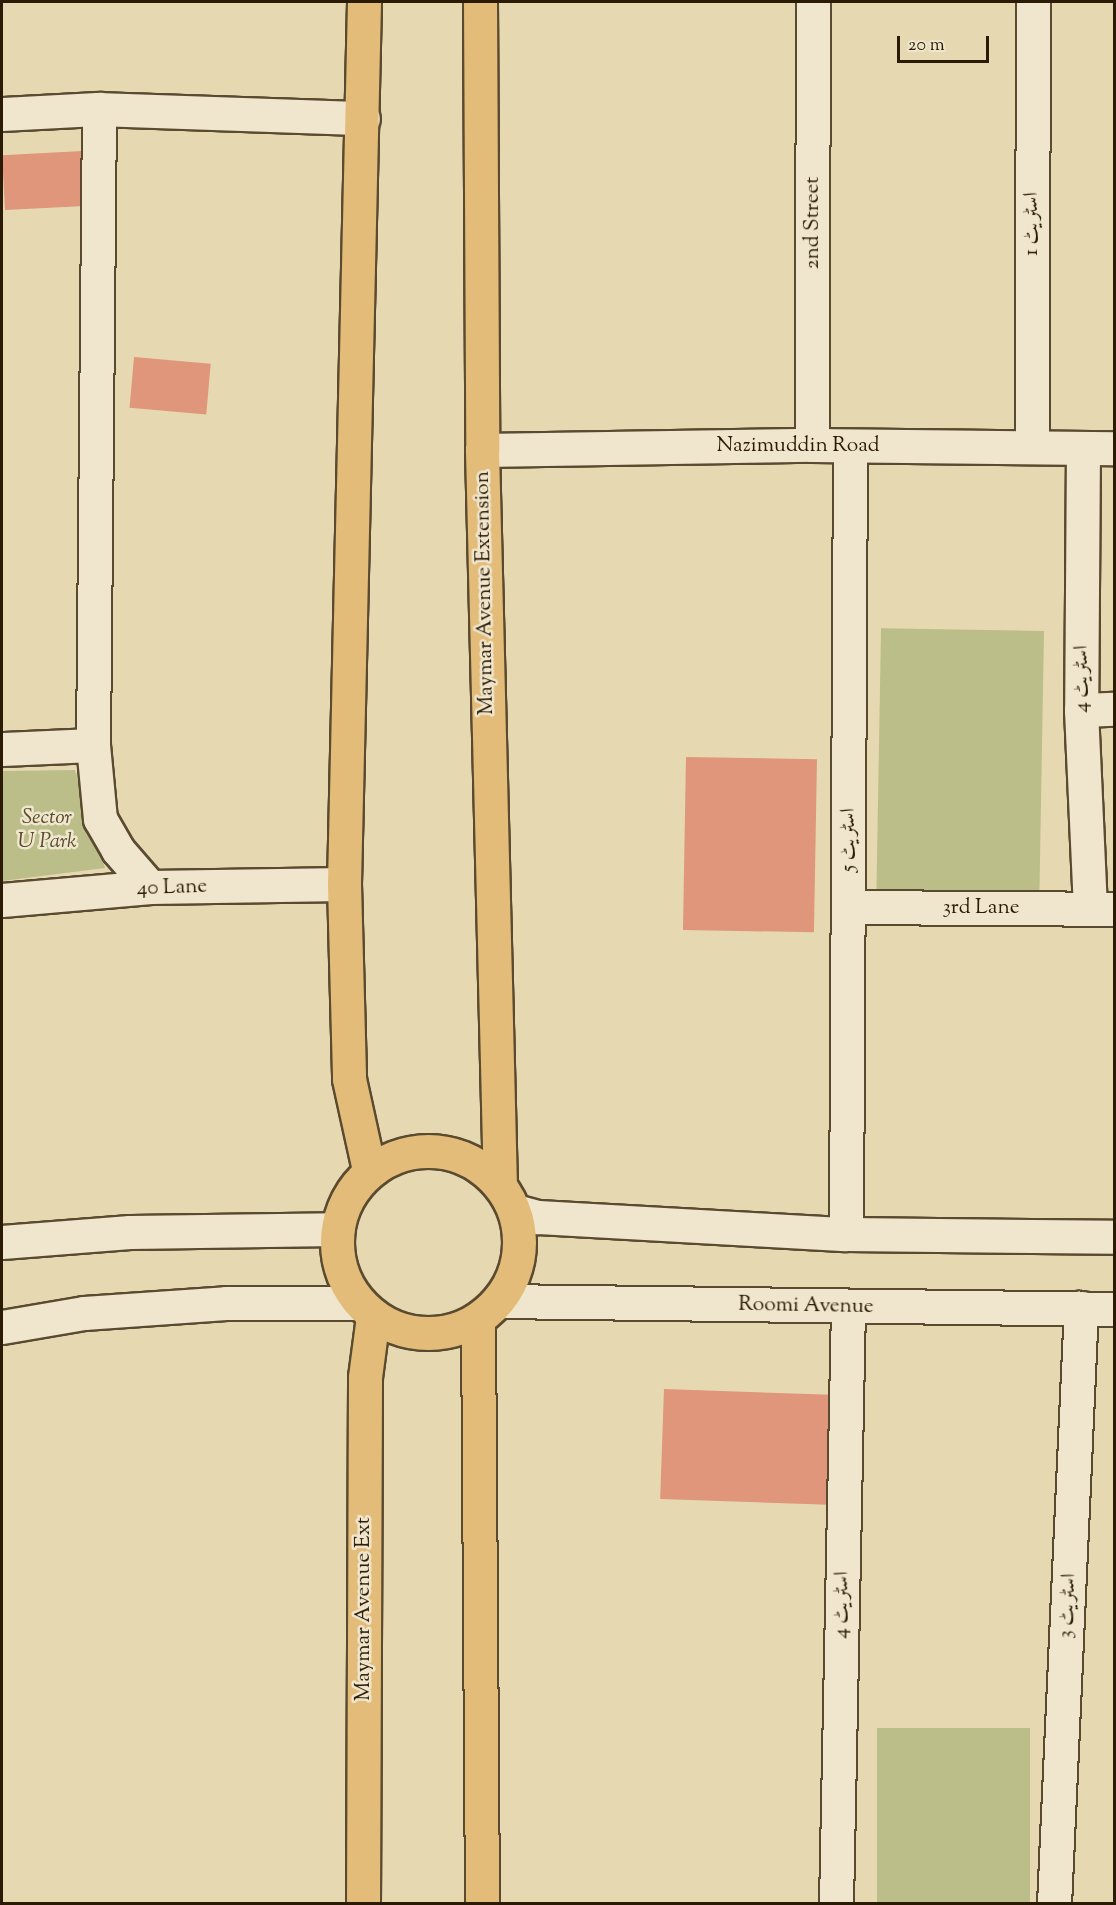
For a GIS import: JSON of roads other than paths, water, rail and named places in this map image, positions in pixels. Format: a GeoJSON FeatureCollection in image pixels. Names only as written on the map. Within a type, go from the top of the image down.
{"type":"FeatureCollection","features":[{"type":"Feature","properties":{"kind":"main road"},"geometry":{"type":"LineString","coordinates":[[364,2],[344,884],[349,1079],[369,1170]]}},
{"type":"Feature","properties":{"kind":"main road","name":"Maymar Avenue Extension"},"geometry":{"type":"LineString","coordinates":[[480,2],[482,450],[507,1198]]}},
{"type":"Feature","properties":{"kind":"main road"},"geometry":{"type":"LineString","coordinates":[[437,1149],[472,1161],[507,1198],[520,1243],[514,1274],[488,1310],[444,1333],[407,1332],[366,1310],[339,1269],[336,1229],[347,1196],[369,1170],[401,1152],[437,1149]]}},
{"type":"Feature","properties":{"kind":"main road","name":"Maymar Avenue Ext"},"geometry":{"type":"LineString","coordinates":[[363,1904],[366,1310]]}},
{"type":"Feature","properties":{"kind":"main road"},"geometry":{"type":"LineString","coordinates":[[482,1904],[488,1310]]}},
{"type":"Feature","properties":{"kind":"street","name":"2nd Street"},"geometry":{"type":"LineString","coordinates":[[812,445],[813,2]]}},
{"type":"Feature","properties":{"kind":"street","name":"اسٹریٹ 1"},"geometry":{"type":"LineString","coordinates":[[1032,447],[1033,2]]}},
{"type":"Feature","properties":{"kind":"street"},"geometry":{"type":"LineString","coordinates":[[99,109],[93,746],[100,819],[118,850],[150,887]]}},
{"type":"Feature","properties":{"kind":"street"},"geometry":{"type":"LineString","coordinates":[[2,114],[99,109],[363,118]]}},
{"type":"Feature","properties":{"kind":"street","name":"Nazimuddin Road"},"geometry":{"type":"LineString","coordinates":[[482,450],[812,445],[1099,448]]}},
{"type":"Feature","properties":{"kind":"street","name":"اسٹریٹ 5"},"geometry":{"type":"LineString","coordinates":[[846,1234],[850,446]]}},
{"type":"Feature","properties":{"kind":"street","name":"اسٹریٹ 4"},"geometry":{"type":"LineString","coordinates":[[1099,448],[1081,710],[1102,909]]}},
{"type":"Feature","properties":{"kind":"street"},"geometry":{"type":"LineString","coordinates":[[1081,710],[1114,710]]}},
{"type":"Feature","properties":{"kind":"street"},"geometry":{"type":"LineString","coordinates":[[2,749],[93,746]]}},
{"type":"Feature","properties":{"kind":"street","name":"40 Lane"},"geometry":{"type":"LineString","coordinates":[[2,900],[150,887],[344,884]]}},
{"type":"Feature","properties":{"kind":"street","name":"3rd Lane"},"geometry":{"type":"LineString","coordinates":[[848,907],[1102,909]]}},
{"type":"Feature","properties":{"kind":"street"},"geometry":{"type":"LineString","coordinates":[[507,1198],[538,1217],[846,1234],[1114,1237]]}},
{"type":"Feature","properties":{"kind":"street"},"geometry":{"type":"LineString","coordinates":[[2,1242],[130,1232],[336,1229]]}},
{"type":"Feature","properties":{"kind":"street"},"geometry":{"type":"LineString","coordinates":[[2,1327],[84,1313],[225,1303],[366,1310]]}},
{"type":"Feature","properties":{"kind":"street","name":"اسٹریٹ 4"},"geometry":{"type":"LineString","coordinates":[[836,1904],[848,1306]]}},
{"type":"Feature","properties":{"kind":"street","name":"Roomi Avenue"},"geometry":{"type":"LineString","coordinates":[[488,1310],[848,1306],[1114,1309]]}},
{"type":"Feature","properties":{"kind":"street","name":"اسٹریٹ 3"},"geometry":{"type":"LineString","coordinates":[[1054,1904],[1081,1308]]}},
{"type":"Feature","properties":{"kind":"park label","name":"Sector U Park"},"geometry":{"type":"Point","coordinates":[47,830]}}]}
